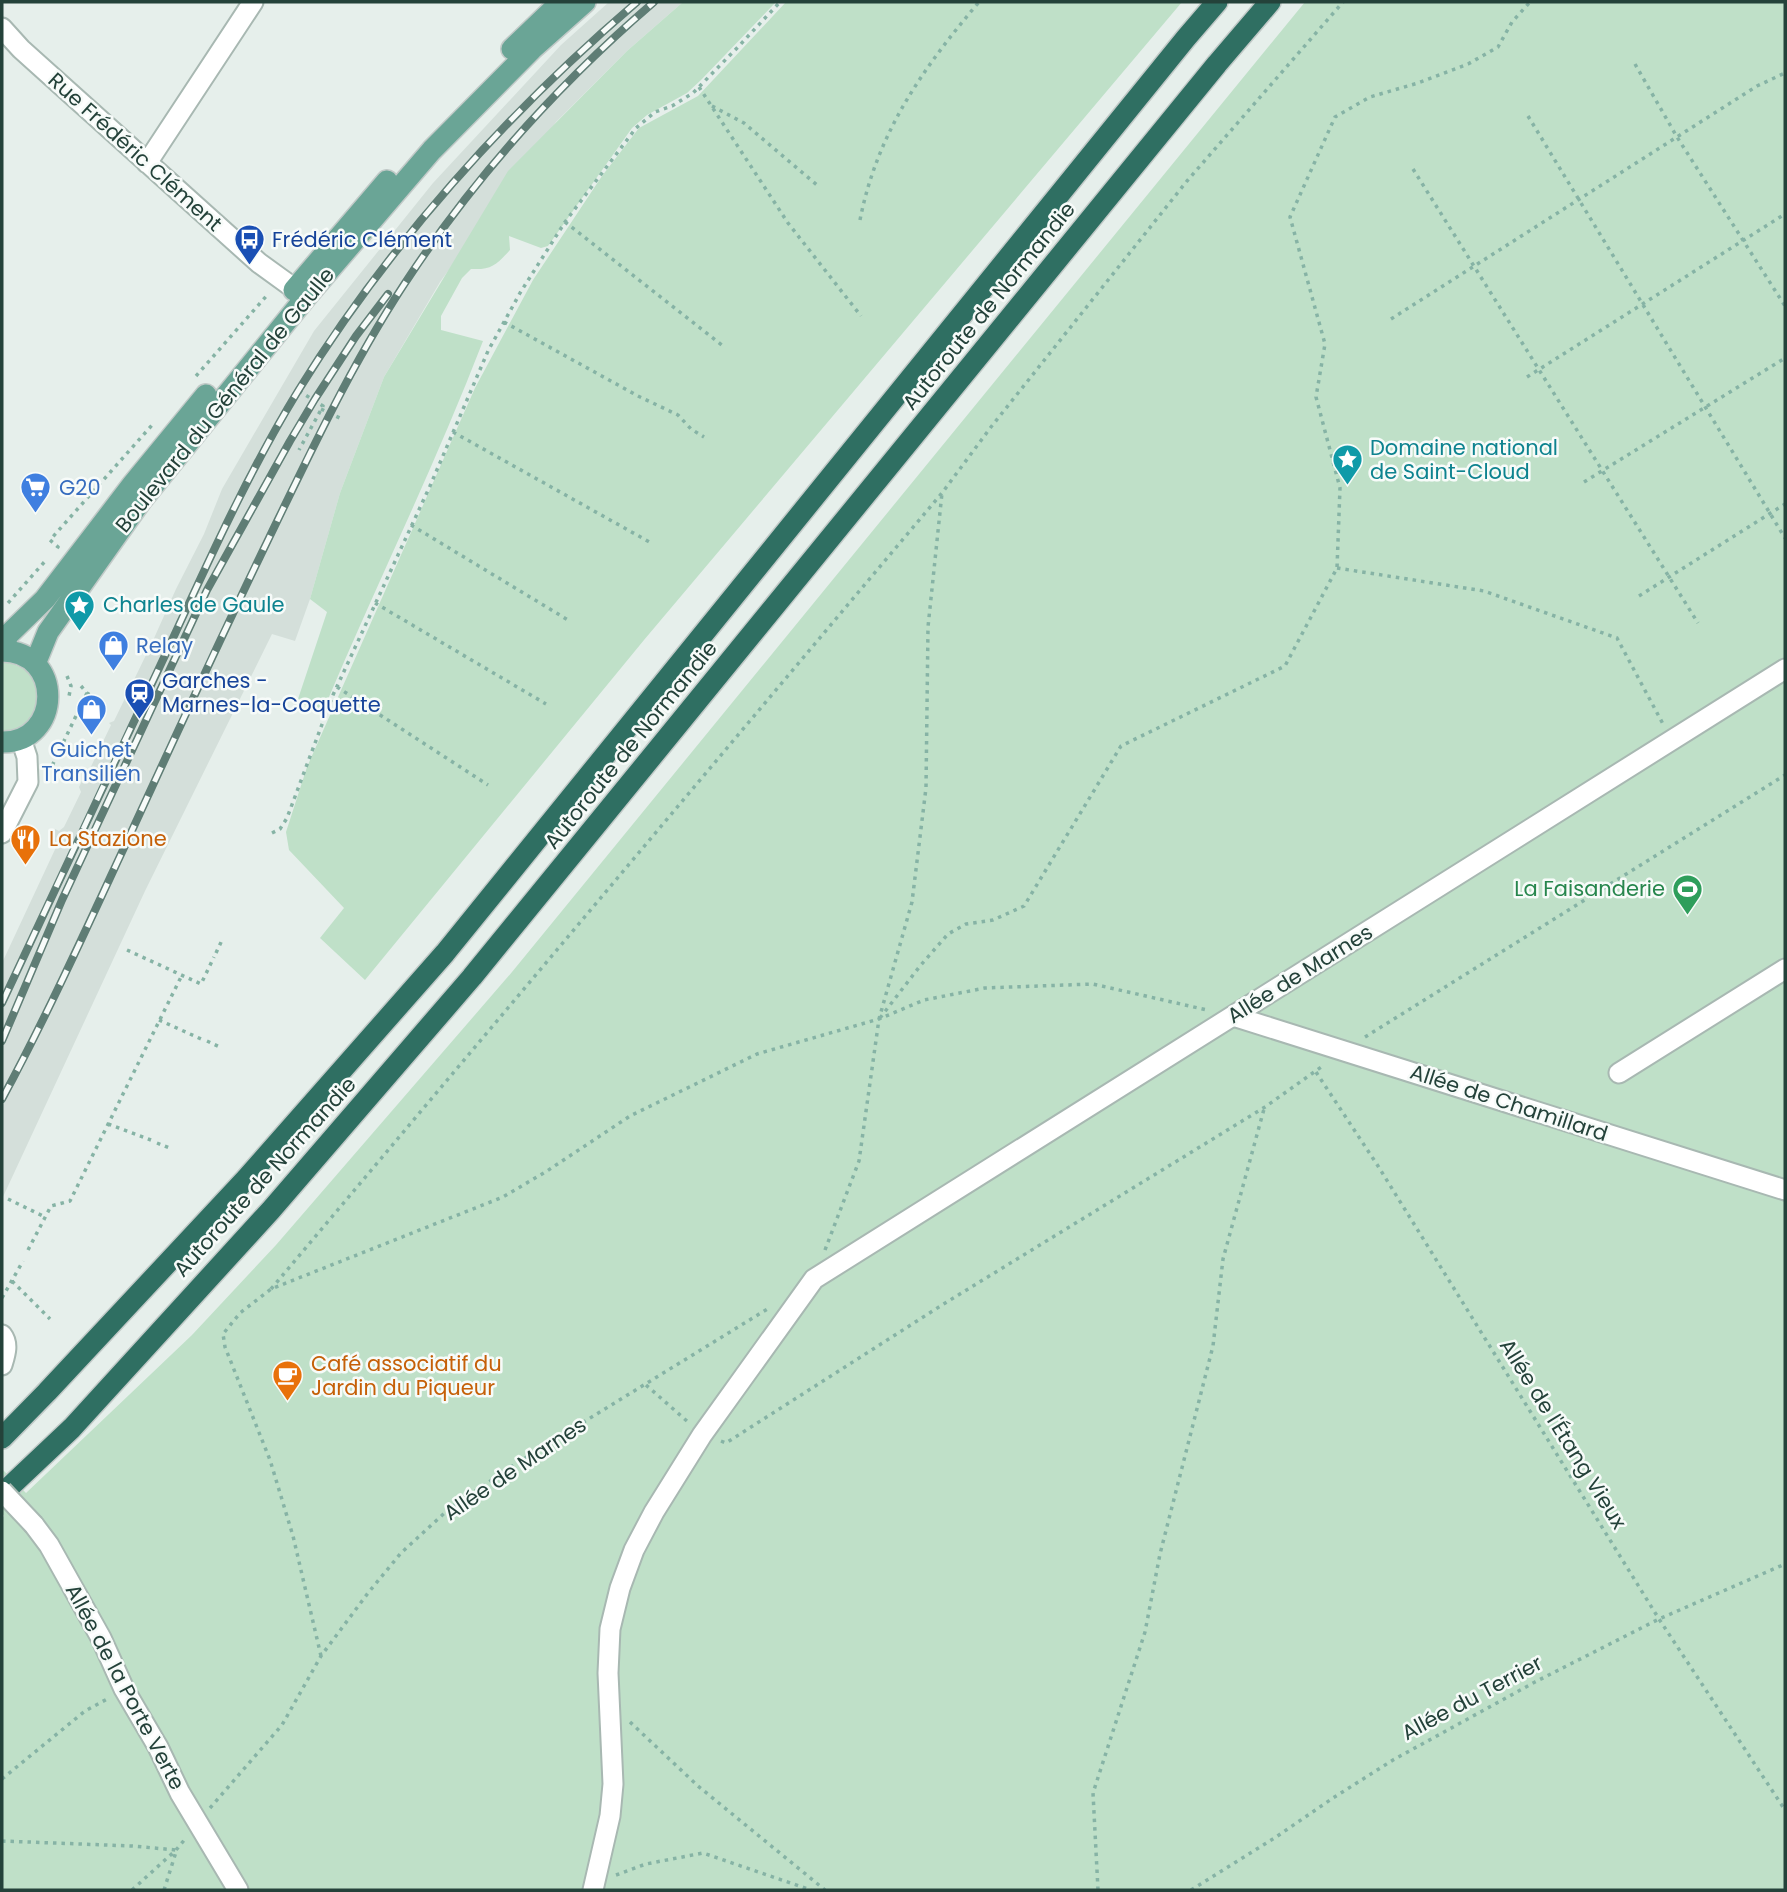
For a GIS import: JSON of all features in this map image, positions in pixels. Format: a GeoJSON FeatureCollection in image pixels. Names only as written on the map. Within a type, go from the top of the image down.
{"type":"FeatureCollection","features":[{"type":"Feature","properties":{"kind":"highway","name":"Autoroute de Normandie"},"geometry":{"type":"LineString","coordinates":[[2,1438],[246,1180],[445,953],[1217,2]]}},
{"type":"Feature","properties":{"kind":"highway","name":"Autoroute de Normandie"},"geometry":{"type":"LineString","coordinates":[[2,1493],[72,1428],[271,1210],[472,977],[1270,2]]}},
{"type":"Feature","properties":{"kind":"main road","name":"Boulevard du Général de Gaulle"},"geometry":{"type":"LineString","coordinates":[[34,663],[48,632],[140,502],[226,394],[300,293],[332,242],[436,125],[561,2]]}},
{"type":"Feature","properties":{"kind":"main road","name":"Boulevard du Général de Gaulle"},"geometry":{"type":"LineString","coordinates":[[2,646],[9,634],[45,599],[133,484],[300,293],[432,150],[532,49],[585,2]]}},
{"type":"Feature","properties":{"kind":"main road"},"geometry":{"type":"LineString","coordinates":[[2,651],[18,654],[34,663],[46,682],[48,692],[47,707],[42,720],[33,731],[11,740]]}},
{"type":"Feature","properties":{"kind":"street"},"geometry":{"type":"LineString","coordinates":[[148,163],[253,2]]}},
{"type":"Feature","properties":{"kind":"street","name":"Rue Frédéric Clément"},"geometry":{"type":"LineString","coordinates":[[4,36],[259,263],[300,293]]}},
{"type":"Feature","properties":{"kind":"street","name":"Allée de Marnes"},"geometry":{"type":"LineString","coordinates":[[594,1887],[610,1816],[613,1784],[609,1701],[610,1629],[634,1550],[653,1512],[702,1435],[814,1279],[1785,669]]}},
{"type":"Feature","properties":{"kind":"street"},"geometry":{"type":"LineString","coordinates":[[2,833],[27,782],[27,757],[11,740]]}},
{"type":"Feature","properties":{"kind":"street"},"geometry":{"type":"LineString","coordinates":[[1619,1073],[1785,969]]}},
{"type":"Feature","properties":{"kind":"street","name":"Allée de Chamillard"},"geometry":{"type":"LineString","coordinates":[[1233,1016],[1785,1189]]}},
{"type":"Feature","properties":{"kind":"street"},"geometry":{"type":"LineString","coordinates":[[2,1335],[6,1350],[2,1365]]}},
{"type":"Feature","properties":{"kind":"street","name":"Allée de la Porte Verte"},"geometry":{"type":"LineString","coordinates":[[2,1493],[34,1525],[48,1545],[101,1638],[124,1689],[147,1727],[180,1793],[238,1890]]}},
{"type":"Feature","properties":{"kind":"path"},"geometry":{"type":"LineString","coordinates":[[272,833],[281,829],[287,818],[336,687],[488,351],[520,293],[565,222],[636,128],[656,113],[693,93],[780,2]]}},
{"type":"Feature","properties":{"kind":"path"},"geometry":{"type":"LineString","coordinates":[[860,220],[877,159],[907,96],[979,2]]}},
{"type":"Feature","properties":{"kind":"path"},"geometry":{"type":"LineString","coordinates":[[321,1656],[293,1536],[270,1460],[225,1347],[223,1334],[240,1313],[271,1289],[942,493],[991,427],[1187,181],[1343,2]]}},
{"type":"Feature","properties":{"kind":"path"},"geometry":{"type":"LineString","coordinates":[[879,1019],[948,934],[966,924],[993,920],[1024,906],[1121,746],[1285,666],[1337,568],[1339,488],[1315,397],[1325,344],[1290,217],[1335,117],[1370,97],[1456,69],[1498,47],[1512,22],[1530,2]]}},
{"type":"Feature","properties":{"kind":"path"},"geometry":{"type":"LineString","coordinates":[[1634,64],[1677,137],[1785,306]]}},
{"type":"Feature","properties":{"kind":"path"},"geometry":{"type":"LineString","coordinates":[[1391,319],[1757,86],[1784,76]]}},
{"type":"Feature","properties":{"kind":"path"},"geometry":{"type":"LineString","coordinates":[[699,87],[788,223],[861,316]]}},
{"type":"Feature","properties":{"kind":"path"},"geometry":{"type":"LineString","coordinates":[[710,105],[744,124],[817,185]]}},
{"type":"Feature","properties":{"kind":"path"},"geometry":{"type":"LineString","coordinates":[[1528,116],[1785,538]]}},
{"type":"Feature","properties":{"kind":"path"},"geometry":{"type":"LineString","coordinates":[[1413,169],[1698,623]]}},
{"type":"Feature","properties":{"kind":"path"},"geometry":{"type":"LineString","coordinates":[[1527,377],[1785,214]]}},
{"type":"Feature","properties":{"kind":"path"},"geometry":{"type":"LineString","coordinates":[[565,222],[723,346]]}},
{"type":"Feature","properties":{"kind":"path"},"geometry":{"type":"LineString","coordinates":[[504,321],[638,396],[678,415],[691,429],[704,437]]}},
{"type":"Feature","properties":{"kind":"path"},"geometry":{"type":"LineString","coordinates":[[1584,482],[1785,358]]}},
{"type":"Feature","properties":{"kind":"path"},"geometry":{"type":"LineString","coordinates":[[299,391],[323,405],[299,450]]}},
{"type":"Feature","properties":{"kind":"path"},"geometry":{"type":"LineString","coordinates":[[321,409],[344,419]]}},
{"type":"Feature","properties":{"kind":"path"},"geometry":{"type":"LineString","coordinates":[[453,432],[653,544]]}},
{"type":"Feature","properties":{"kind":"path"},"geometry":{"type":"LineString","coordinates":[[814,1279],[859,1161],[879,1019],[912,902],[926,788],[928,627],[942,493]]}},
{"type":"Feature","properties":{"kind":"path"},"geometry":{"type":"LineString","coordinates":[[1639,596],[1785,505]]}},
{"type":"Feature","properties":{"kind":"path"},"geometry":{"type":"LineString","coordinates":[[411,525],[568,620]]}},
{"type":"Feature","properties":{"kind":"path"},"geometry":{"type":"LineString","coordinates":[[1337,568],[1484,591],[1617,638],[1672,740]]}},
{"type":"Feature","properties":{"kind":"path"},"geometry":{"type":"LineString","coordinates":[[375,603],[546,704]]}},
{"type":"Feature","properties":{"kind":"path"},"geometry":{"type":"LineString","coordinates":[[66,676],[71,686],[68,697]]}},
{"type":"Feature","properties":{"kind":"path"},"geometry":{"type":"LineString","coordinates":[[81,686],[95,698]]}},
{"type":"Feature","properties":{"kind":"path"},"geometry":{"type":"LineString","coordinates":[[336,687],[488,785]]}},
{"type":"Feature","properties":{"kind":"path"},"geometry":{"type":"LineString","coordinates":[[39,762],[51,768],[87,693]]}},
{"type":"Feature","properties":{"kind":"path"},"geometry":{"type":"LineString","coordinates":[[726,1443],[942,1305],[1265,1107],[1344,1051],[1785,775]]}},
{"type":"Feature","properties":{"kind":"path"},"geometry":{"type":"LineString","coordinates":[[127,950],[201,984],[223,938]]}},
{"type":"Feature","properties":{"kind":"path"},"geometry":{"type":"LineString","coordinates":[[28,1250],[51,1206],[70,1201],[182,975]]}},
{"type":"Feature","properties":{"kind":"path"},"geometry":{"type":"LineString","coordinates":[[271,1289],[503,1197],[630,1116],[757,1054],[879,1019],[924,1000],[985,988],[1093,984],[1233,1016]]}},
{"type":"Feature","properties":{"kind":"path"},"geometry":{"type":"LineString","coordinates":[[159,1020],[201,1039]]}},
{"type":"Feature","properties":{"kind":"path"},"geometry":{"type":"LineString","coordinates":[[207,1041],[222,1048]]}},
{"type":"Feature","properties":{"kind":"path","name":"Allée de l'Étang Vieux"},"geometry":{"type":"LineString","coordinates":[[1316,1072],[1378,1166],[1659,1619],[1785,1810]]}},
{"type":"Feature","properties":{"kind":"path"},"geometry":{"type":"LineString","coordinates":[[1098,1890],[1093,1793],[1145,1632],[1160,1553],[1213,1346],[1223,1259],[1265,1107]]}},
{"type":"Feature","properties":{"kind":"path"},"geometry":{"type":"LineString","coordinates":[[108,1124],[150,1140]]}},
{"type":"Feature","properties":{"kind":"path"},"geometry":{"type":"LineString","coordinates":[[156,1143],[172,1149]]}},
{"type":"Feature","properties":{"kind":"path"},"geometry":{"type":"LineString","coordinates":[[8,1199],[45,1217]]}},
{"type":"Feature","properties":{"kind":"path"},"geometry":{"type":"LineString","coordinates":[[2,1298],[23,1261]]}},
{"type":"Feature","properties":{"kind":"path"},"geometry":{"type":"LineString","coordinates":[[12,1282],[50,1320]]}},
{"type":"Feature","properties":{"kind":"path","name":"Allée de Marnes"},"geometry":{"type":"LineString","coordinates":[[198,1823],[282,1725],[321,1656],[401,1553],[450,1508],[517,1463],[776,1303]]}},
{"type":"Feature","properties":{"kind":"path"},"geometry":{"type":"LineString","coordinates":[[645,1384],[702,1435]]}},
{"type":"Feature","properties":{"kind":"path","name":"Allée du Terrier"},"geometry":{"type":"LineString","coordinates":[[1191,1890],[1276,1838],[1393,1760],[1535,1682],[1659,1619],[1785,1564]]}},
{"type":"Feature","properties":{"kind":"path"},"geometry":{"type":"LineString","coordinates":[[2,1779],[85,1711],[124,1689]]}},
{"type":"Feature","properties":{"kind":"path"},"geometry":{"type":"LineString","coordinates":[[609,1701],[698,1786],[825,1890]]}},
{"type":"Feature","properties":{"kind":"path"},"geometry":{"type":"LineString","coordinates":[[2,1841],[176,1850]]}},
{"type":"Feature","properties":{"kind":"path"},"geometry":{"type":"LineString","coordinates":[[132,1890],[176,1850]]}},
{"type":"Feature","properties":{"kind":"path"},"geometry":{"type":"LineString","coordinates":[[164,1890],[176,1850]]}},
{"type":"Feature","properties":{"kind":"path"},"geometry":{"type":"LineString","coordinates":[[594,1887],[646,1864],[704,1853],[811,1890]]}},
{"type":"Feature","properties":{"kind":"shaded area"},"geometry":{"type":"Polygon","coordinates":[[[609,2],[683,2],[627,51],[556,122],[440,282],[384,377],[340,493],[310,599],[295,641],[272,634],[145,891],[2,1199],[2,963],[58,843],[50,839],[55,829],[59,831],[64,827],[81,792],[79,787],[111,725],[109,723],[114,721],[146,655],[141,647],[143,642],[151,645],[204,534],[222,489],[314,331],[433,183],[561,45],[609,2]]]}},
{"type":"Feature","properties":{"kind":"green space"},"geometry":{"type":"Polygon","coordinates":[[[683,2],[776,2],[687,93],[647,115],[632,128],[548,246],[541,248],[509,236],[510,250],[501,259],[484,269],[471,269],[462,278],[441,316],[441,330],[483,341],[323,711],[297,702],[327,612],[310,599],[340,493],[384,377],[508,171],[627,51],[683,2]]]}},
{"type":"Feature","properties":{"kind":"green space"},"geometry":{"type":"Polygon","coordinates":[[[786,2],[1182,2],[644,640],[365,980],[320,938],[344,908],[289,850],[286,832],[307,767],[475,388],[533,280],[602,176],[639,128],[698,96],[786,2]]]}},
{"type":"Feature","properties":{"kind":"green space","name":"Domaine national de Saint-Cloud"},"geometry":{"type":"Polygon","coordinates":[[[1305,2],[1785,2],[1785,1890],[2,1890],[2,1469],[26,1493],[192,1335],[276,1245],[512,972],[1305,2]]]}},
{"type":"Feature","properties":{"kind":"green space"},"geometry":{"type":"Polygon","coordinates":[[[2,662],[18,666],[29,674],[37,684],[39,696],[37,709],[30,720],[19,728],[2,733],[2,662]]]}},
{"type":"Feature","properties":{"kind":"railway"},"geometry":{"type":"LineString","coordinates":[[2,1003],[229,518],[298,391],[371,284],[452,183],[542,89],[637,2]]}},
{"type":"Feature","properties":{"kind":"railway"},"geometry":{"type":"LineString","coordinates":[[2,1099],[67,969],[302,470],[336,402],[392,303],[466,197],[524,128],[587,63],[654,2]]}},
{"type":"Feature","properties":{"kind":"railway"},"geometry":{"type":"LineString","coordinates":[[2,1041],[62,900],[207,590],[315,399],[356,336],[388,294]]}},
{"type":"Feature","properties":{"kind":"place","name":"Frédéric Clément"},"geometry":{"type":"Point","coordinates":[249,267]}},
{"type":"Feature","properties":{"kind":"place","name":"Domaine national de Saint-Cloud"},"geometry":{"type":"Point","coordinates":[1347,487]}},
{"type":"Feature","properties":{"kind":"place","name":"G20"},"geometry":{"type":"Point","coordinates":[36,515]}},
{"type":"Feature","properties":{"kind":"place","name":"Charles de Gaule"},"geometry":{"type":"Point","coordinates":[80,632]}},
{"type":"Feature","properties":{"kind":"place","name":"Relay"},"geometry":{"type":"Point","coordinates":[113,673]}},
{"type":"Feature","properties":{"kind":"place","name":"Garches - Marnes-la-Coquette"},"geometry":{"type":"Point","coordinates":[139,720]}},
{"type":"Feature","properties":{"kind":"place","name":"Guichet Transilien"},"geometry":{"type":"Point","coordinates":[91,737]}},
{"type":"Feature","properties":{"kind":"place","name":"La Stazione"},"geometry":{"type":"Point","coordinates":[26,866]}},
{"type":"Feature","properties":{"kind":"place","name":"La Faisanderie"},"geometry":{"type":"Point","coordinates":[1688,916]}},
{"type":"Feature","properties":{"kind":"place","name":"Café associatif du Jardin du Piqueur"},"geometry":{"type":"Point","coordinates":[288,1403]}}]}
